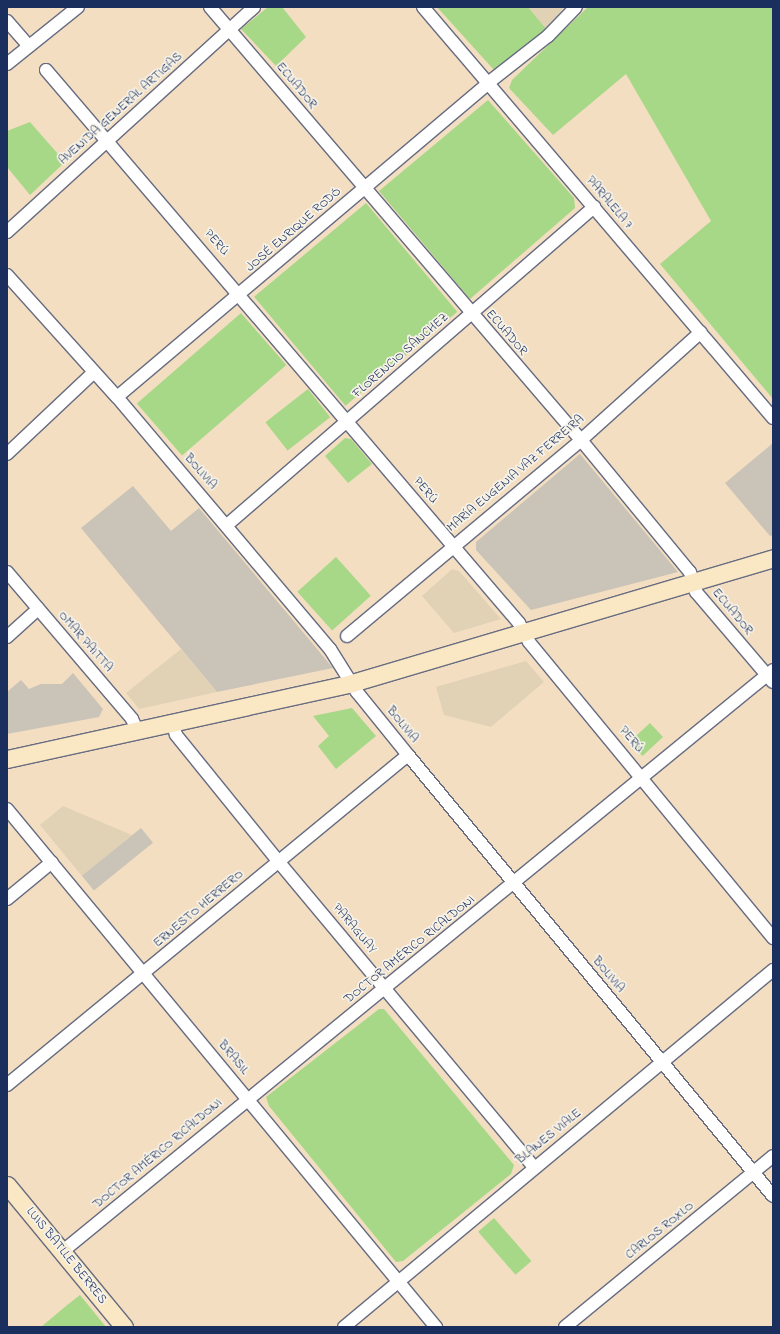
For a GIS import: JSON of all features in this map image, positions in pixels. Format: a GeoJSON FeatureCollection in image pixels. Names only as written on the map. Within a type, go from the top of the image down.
{"type":"FeatureCollection","features":[{"type":"Feature","properties":{"kind":"street"},"geometry":{"type":"LineString","coordinates":[[7,64],[78,7]]}},
{"type":"Feature","properties":{"kind":"street","name":"ECUADOR"},"geometry":{"type":"LineString","coordinates":[[210,7],[470,315],[580,440],[690,572],[696,592],[771,675]]}},
{"type":"Feature","properties":{"kind":"street","name":"AVENIDA GENERAL ARTIGAS"},"geometry":{"type":"LineString","coordinates":[[7,232],[254,7]]}},
{"type":"Feature","properties":{"kind":"street","name":"PARALELA 7"},"geometry":{"type":"LineString","coordinates":[[423,7],[773,418]]}},
{"type":"Feature","properties":{"kind":"street","name":"JOSÉ ENRIQUE RODÓ"},"geometry":{"type":"LineString","coordinates":[[117,398],[242,295],[364,188],[488,83],[548,36],[576,7]]}},
{"type":"Feature","properties":{"kind":"street"},"geometry":{"type":"LineString","coordinates":[[7,21],[29,46]]}},
{"type":"Feature","properties":{"kind":"street","name":"PERÚ"},"geometry":{"type":"LineString","coordinates":[[46,70],[108,139],[242,295],[452,545],[644,777],[773,938]]}},
{"type":"Feature","properties":{"kind":"street","name":"FLORENCIO SÁNCHEZ"},"geometry":{"type":"LineString","coordinates":[[227,525],[594,207]]}},
{"type":"Feature","properties":{"kind":"street","name":"BOLIVIA"},"geometry":{"type":"LineString","coordinates":[[7,275],[93,373],[117,398],[227,525],[330,649],[352,683],[408,755],[773,1196]]}},
{"type":"Feature","properties":{"kind":"street","name":"MARÍA EUGENIA VAZ FERREIRA"},"geometry":{"type":"LineString","coordinates":[[347,636],[452,545],[580,440],[701,332]]}},
{"type":"Feature","properties":{"kind":"street"},"geometry":{"type":"LineString","coordinates":[[7,454],[93,373]]}},
{"type":"Feature","properties":{"kind":"street"},"geometry":{"type":"LineString","coordinates":[[7,759],[173,725],[352,683],[773,558]]}},
{"type":"Feature","properties":{"kind":"street","name":"OMAR PAITTA"},"geometry":{"type":"LineString","coordinates":[[7,572],[132,719],[138,732]]}},
{"type":"Feature","properties":{"kind":"street"},"geometry":{"type":"LineString","coordinates":[[7,637],[38,609]]}},
{"type":"Feature","properties":{"kind":"street","name":"DOCTOR AMÉRICO RICALDONI"},"geometry":{"type":"LineString","coordinates":[[63,1251],[248,1098],[386,989],[514,883],[771,675]]}},
{"type":"Feature","properties":{"kind":"street","name":"PARAGUAY"},"geometry":{"type":"LineString","coordinates":[[173,725],[176,735],[278,861],[534,1167]]}},
{"type":"Feature","properties":{"kind":"street","name":"ERNESTO HERRERO"},"geometry":{"type":"LineString","coordinates":[[7,1085],[144,974],[278,861],[408,755]]}},
{"type":"Feature","properties":{"kind":"street","name":"BRASIL"},"geometry":{"type":"LineString","coordinates":[[7,809],[248,1098],[436,1327]]}},
{"type":"Feature","properties":{"kind":"street"},"geometry":{"type":"LineString","coordinates":[[7,899],[52,862]]}},
{"type":"Feature","properties":{"kind":"street","name":"BLANES VIALE"},"geometry":{"type":"LineString","coordinates":[[344,1327],[534,1167],[773,970]]}},
{"type":"Feature","properties":{"kind":"street","name":"CARLOS ROXLO"},"geometry":{"type":"LineString","coordinates":[[565,1327],[773,1156]]}},
{"type":"Feature","properties":{"kind":"street","name":"LUIS BATLLE BERRES"},"geometry":{"type":"LineString","coordinates":[[7,1185],[63,1251],[124,1327]]}},
{"type":"Feature","properties":{"kind":"shaded area"},"geometry":{"type":"Polygon","coordinates":[[[528,7],[564,7],[547,30],[528,7]]]}},
{"type":"Feature","properties":{"kind":"shaded area"},"geometry":{"type":"Polygon","coordinates":[[[773,443],[773,535],[770,536],[725,483],[773,443]]]}},
{"type":"Feature","properties":{"kind":"shaded area"},"geometry":{"type":"Polygon","coordinates":[[[580,454],[678,572],[531,610],[476,550],[476,542],[580,454]]]}},
{"type":"Feature","properties":{"kind":"shaded area"},"geometry":{"type":"Polygon","coordinates":[[[133,486],[171,531],[199,508],[333,668],[217,692],[81,528],[133,486]]]}},
{"type":"Feature","properties":{"kind":"shaded area"},"geometry":{"type":"Polygon","coordinates":[[[452,569],[459,571],[501,619],[454,633],[422,596],[452,569]]]}},
{"type":"Feature","properties":{"kind":"shaded area"},"geometry":{"type":"Polygon","coordinates":[[[181,649],[217,692],[139,709],[126,693],[181,649]]]}},
{"type":"Feature","properties":{"kind":"shaded area"},"geometry":{"type":"Polygon","coordinates":[[[526,661],[544,682],[491,727],[444,715],[436,687],[526,661]]]}},
{"type":"Feature","properties":{"kind":"shaded area"},"geometry":{"type":"Polygon","coordinates":[[[73,673],[103,709],[99,717],[7,734],[7,692],[21,680],[29,689],[41,684],[62,684],[73,673]]]}},
{"type":"Feature","properties":{"kind":"shaded area"},"geometry":{"type":"Polygon","coordinates":[[[63,806],[132,835],[82,876],[40,825],[63,806]]]}},
{"type":"Feature","properties":{"kind":"shaded area"},"geometry":{"type":"Polygon","coordinates":[[[141,828],[153,843],[94,891],[82,876],[141,828]]]}},
{"type":"Feature","properties":{"kind":"green space"},"geometry":{"type":"Polygon","coordinates":[[[268,7],[282,7],[306,37],[276,66],[241,29],[268,7]]]}},
{"type":"Feature","properties":{"kind":"green space"},"geometry":{"type":"Polygon","coordinates":[[[437,7],[528,7],[547,30],[494,70],[437,7]]]}},
{"type":"Feature","properties":{"kind":"green space"},"geometry":{"type":"Polygon","coordinates":[[[588,7],[773,7],[773,399],[660,264],[711,221],[626,74],[553,135],[509,88],[512,80],[588,7]]]}},
{"type":"Feature","properties":{"kind":"green space"},"geometry":{"type":"Polygon","coordinates":[[[488,100],[574,198],[575,208],[470,299],[379,191],[488,100]]]}},
{"type":"Feature","properties":{"kind":"green space"},"geometry":{"type":"Polygon","coordinates":[[[30,122],[65,162],[30,195],[7,167],[7,131],[30,122]]]}},
{"type":"Feature","properties":{"kind":"green space"},"geometry":{"type":"Polygon","coordinates":[[[366,203],[457,312],[345,406],[254,297],[366,203]]]}},
{"type":"Feature","properties":{"kind":"green space"},"geometry":{"type":"Polygon","coordinates":[[[241,313],[286,365],[182,456],[137,404],[241,313]]]}},
{"type":"Feature","properties":{"kind":"green space"},"geometry":{"type":"Polygon","coordinates":[[[308,389],[330,417],[288,451],[265,422],[308,389]]]}},
{"type":"Feature","properties":{"kind":"green space"},"geometry":{"type":"Polygon","coordinates":[[[345,438],[351,439],[372,464],[348,483],[325,456],[345,438]]]}},
{"type":"Feature","properties":{"kind":"green space"},"geometry":{"type":"Polygon","coordinates":[[[336,557],[371,596],[332,630],[297,592],[336,557]]]}},
{"type":"Feature","properties":{"kind":"green space"},"geometry":{"type":"Polygon","coordinates":[[[352,708],[376,736],[336,769],[318,746],[329,736],[313,716],[352,708]]]}},
{"type":"Feature","properties":{"kind":"green space"},"geometry":{"type":"Polygon","coordinates":[[[650,723],[663,737],[642,756],[630,742],[650,723]]]}},
{"type":"Feature","properties":{"kind":"green space"},"geometry":{"type":"Polygon","coordinates":[[[379,1009],[384,1009],[514,1165],[511,1174],[403,1261],[396,1262],[269,1106],[266,1097],[379,1009]]]}},
{"type":"Feature","properties":{"kind":"green space"},"geometry":{"type":"Polygon","coordinates":[[[494,1218],[531,1261],[516,1275],[478,1232],[494,1218]]]}},
{"type":"Feature","properties":{"kind":"green space"},"geometry":{"type":"Polygon","coordinates":[[[80,1295],[106,1327],[41,1327],[66,1306],[80,1295]]]}}]}
